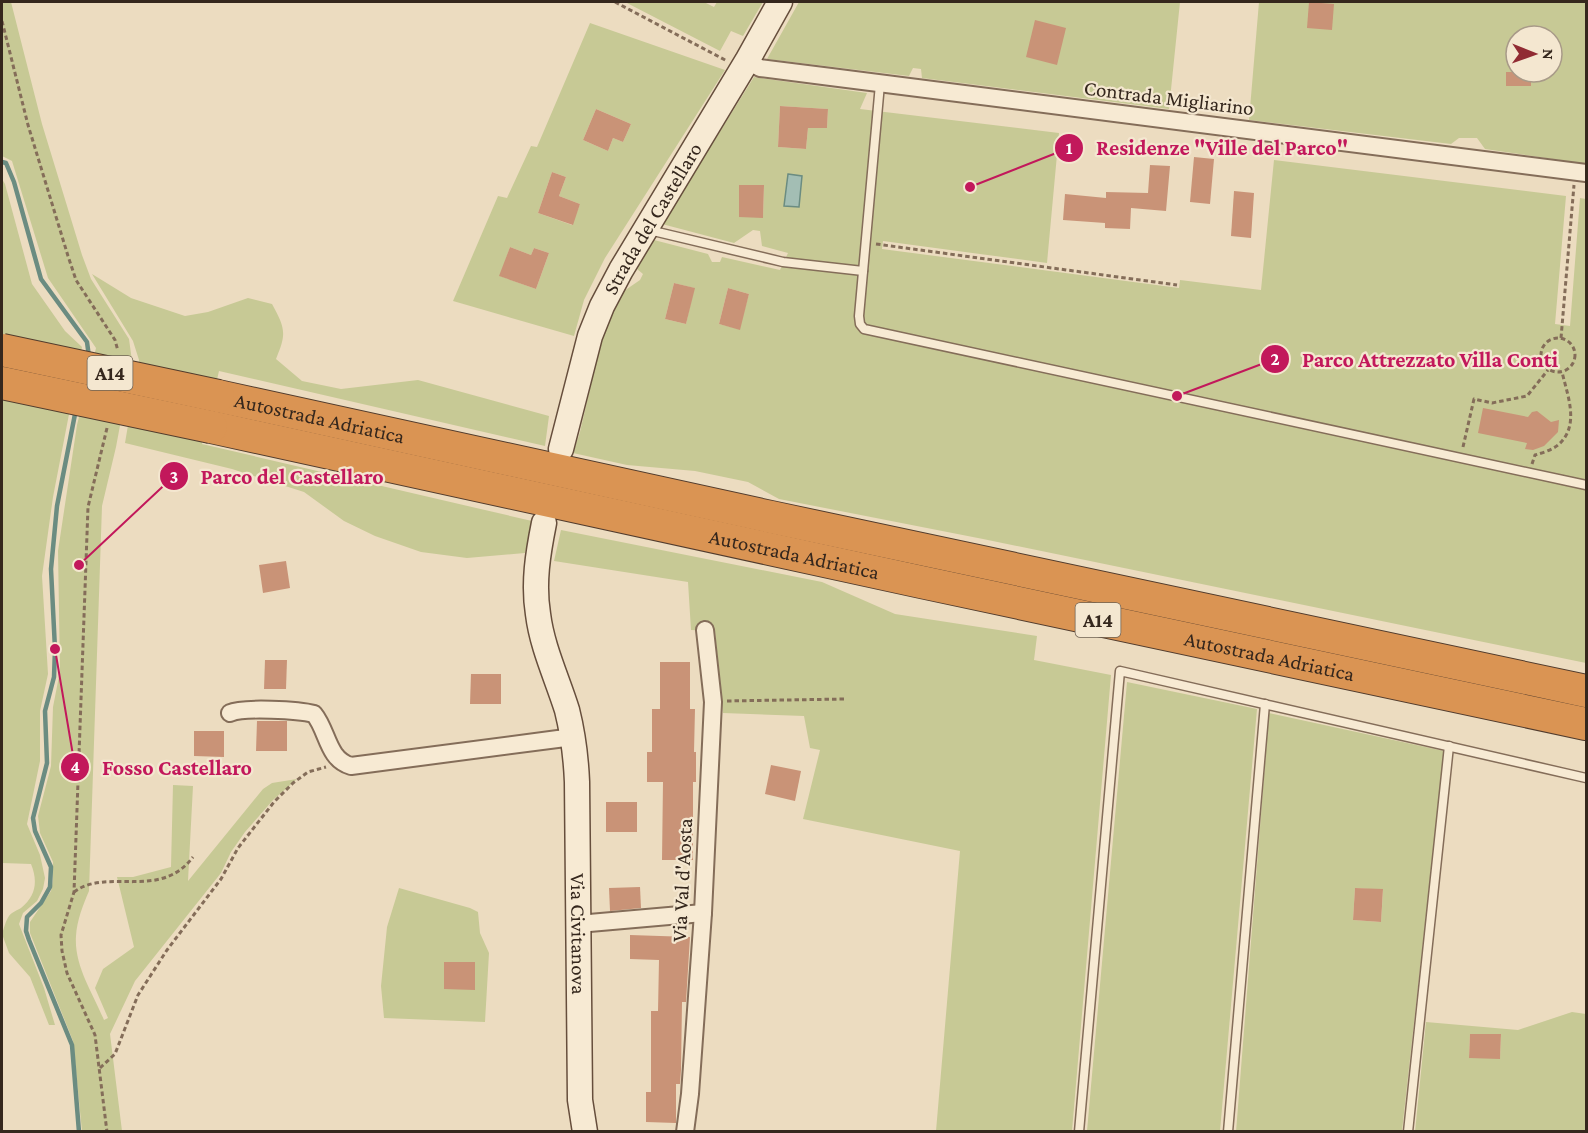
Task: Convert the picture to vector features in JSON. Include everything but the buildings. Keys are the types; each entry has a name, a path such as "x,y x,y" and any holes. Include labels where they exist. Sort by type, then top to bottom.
{"highway":[{"name":"Autostrada Adriatica","path":"2,350 1587,691"},
{"name":"Autostrada Adriatica","path":"2,383 1587,724"}],"street":[{"name":"Strada del Castellaro","path":"561,449 590,336 602,306 780,2"},
{"name":"Contrada Migliarino","path":"744,65 1581,172"},
{"name":"Via Civitanova","path":"544,523 536,569 538,613 543,639 567,711 573,737 578,782 579,1100 585,1131"},
{"name":"Via Val d'Aosta","path":"685,1131 690,1094 703,913 713,702 705,630"},
{"path":"230,713 236,710 267,710 314,714 334,755 344,764 356,766 573,737"},
{"path":"578,924 703,913"}],"lane":[{"path":"880,84 863,271 860,324 864,329 1587,484"},
{"path":"646,229 783,262 863,271"},
{"path":"1079,1131 1120,671 1587,778"},
{"path":"1228,1131 1265,704"},
{"path":"1408,1131 1449,746"}],"path":[{"path":"615,2 744,65"},
{"path":"2,21 28,125 76,280 115,340 119,354"},
{"path":"1561,338 1581,172"},
{"path":"866,242 1177,285"},
{"path":"876,255 877,244"},
{"path":"1561,338 1571,344 1575,355 1572,366 1562,372 1548,370 1541,361 1542,349 1549,340 1561,338"},
{"path":"1461,458 1474,399 1492,403 1527,396 1548,370"},
{"path":"1530,472 1536,455 1556,447 1568,433 1572,412 1562,372"},
{"path":"107,427 88,507 74,892 61,935 62,951 68,973 95,1035 107,1131"},
{"path":"1532,462 1543,464"},
{"path":"713,702 846,699"},
{"path":"100,1068 115,1054 138,995 167,950 221,879 238,848 274,802 293,783 308,772 334,765 339,760"},
{"path":"74,892 90,883 137,883 166,877 177,872 193,857"}],"green space":[{"path":"2,2 11,2 42,124 82,255 91,279 129,339 132,361 102,506 89,891 79,918 76,936 81,969 104,1020 108,1018 95,988 103,969 134,947 117,877 133,877 171,867 173,785 193,786 188,881 263,789 272,783 297,779 273,800 245,832 231,852 221,873 135,981 110,1034 122,1131 82,1131 73,1041 30,933 30,922 51,891 53,880 53,862 40,833 38,816 51,766 53,707 60,671 58,551 77,425 96,348 48,278 12,161 2,156"},
{"path":"625,2 704,2 714,7 717,2 763,2 743,36 731,31 720,51"},
{"path":"799,2 1180,2 1169,109 922,78 921,69 913,68 909,76 767,59"},
{"path":"1259,2 1586,2 1586,164 1485,149 1477,138 1459,138 1451,144 1249,120"},
{"path":"590,23 725,70 605,258 584,300 574,336 453,301 498,196 507,198 531,146 537,147","holes":["596,109 631,124 623,142 613,138 608,151 583,140","552,172 566,177 559,196 580,204 572,225 538,213","510,247 531,255 534,248 549,253 536,289 500,276"]},
{"path":"754,77 867,93 860,109 1059,133 1047,263 883,241 882,249 1179,288 1180,280 1261,290 1274,160 1566,196 1555,324 1570,326 1580,198 1586,199 1586,663 779,499 748,482 695,471 627,465 573,453 602,336 624,291 640,280 643,274 637,269 654,240 708,254 712,262 720,262 722,257 780,270 788,253 762,246 760,231 753,230 734,243 662,224","holes":["780,106 828,109 827,128 808,128 806,149 778,147","739,185 764,186 763,217 739,217","674,283 694,288 686,324 665,319","728,288 749,294 739,329 719,324"]},
{"path":"2,179 32,284 65,331 82,347 53,497 42,576 48,674 40,711 40,761 27,824 40,855 45,878 37,901 23,913 19,924 44,988 55,1025 49,1025 30,977 9,953 2,934 9,916 30,898 35,882 31,864 2,863"},
{"path":"92,274 131,298 185,316 208,312 248,298 272,304 283,331 282,343 276,359 302,381 341,389 418,380 549,416 545,446 219,371 202,444 532,521 525,553 467,558 421,552 375,536 344,521 304,492 232,469 125,443 139,360 133,341"},
{"path":"561,530 822,582 895,614 1037,636 1034,660 1111,675 1072,1131 936,1131 960,851 803,819 820,750 810,748 804,716 723,713 715,631 691,630 688,582 554,561"},
{"path":"1127,682 1257,709 1220,1131 1087,1131"},
{"path":"1269,713 1444,751 1402,1131 1236,1132","holes":["1355,888 1383,890 1381,922 1353,920"]},
{"path":"399,888 478,912 480,933 489,953 485,1022 384,1018 381,986 387,927"},
{"path":"1572,1012 1586,1014 1586,1131 1415,1132 1426,1022 1518,1030","holes":["1470,1034 1501,1034 1500,1058 1469,1058"]}],"shaded area":[{"path":"788,174 802,176 799,207 784,206"}],"waterway":[{"path":"2,162 6,163 14,182 41,279 87,342 89,357"},
{"path":"76,409 57,506 51,569 54,677 45,711 47,763 33,818 35,831 51,867 50,887 41,903 27,917 26,931 72,1045 79,1132"}],"place":[{"name":"Residenze \"Ville del Parco\"","path":"970,187"},
{"name":"Parco Attrezzato Villa Conti","path":"1177,396"},
{"name":"Parco del Castellaro","path":"79,565"},
{"name":"Fosso Castellaro","path":"55,649"}]}
